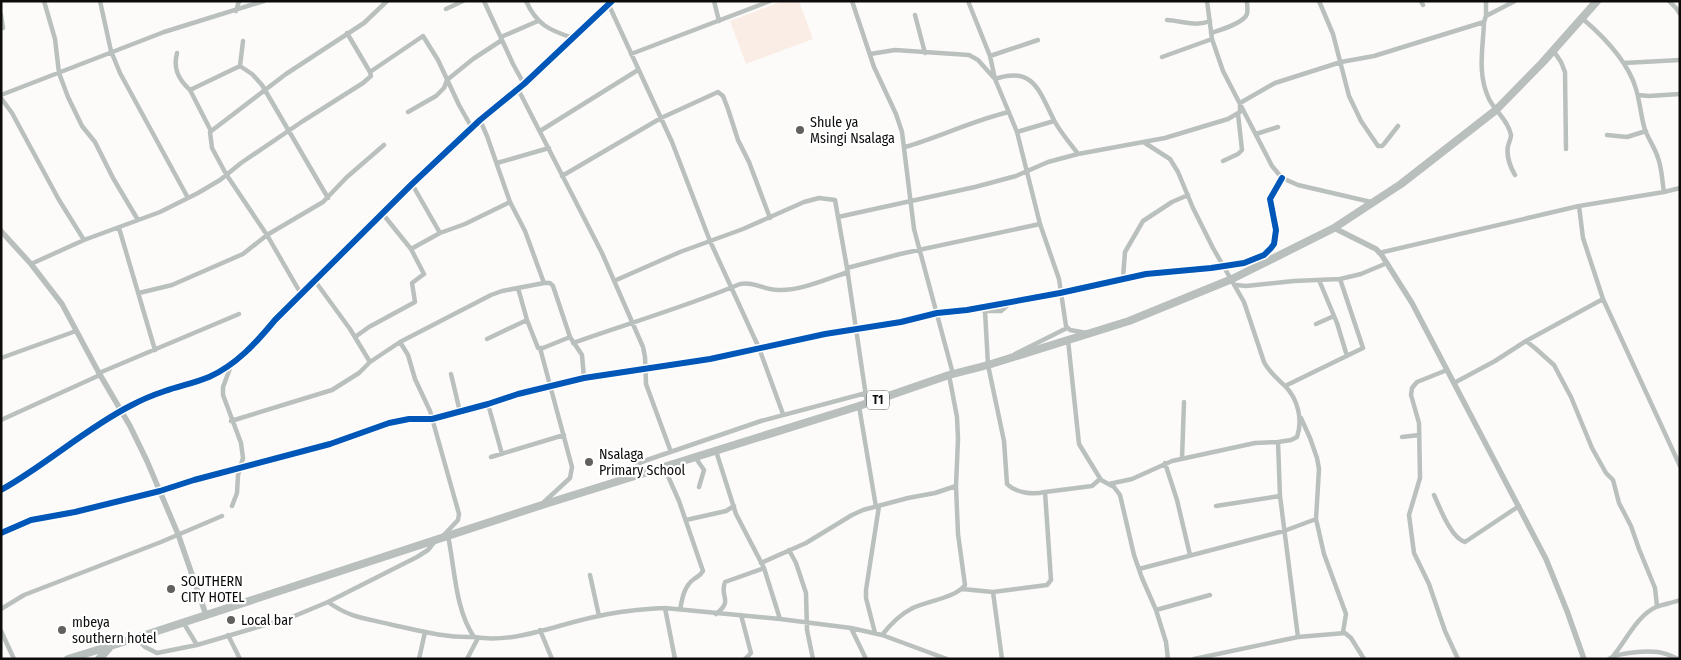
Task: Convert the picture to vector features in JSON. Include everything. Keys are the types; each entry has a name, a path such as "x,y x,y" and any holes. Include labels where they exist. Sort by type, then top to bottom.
{"highway":[{"name":"T1","path":"77,658 542,505 864,405 951,374 1006,360 1068,340 1234,282 1334,228 1401,184 1496,110 1597,1"},
{"path":"99,659 113,645"}],"street":[{"path":"44,1 55,39 59,73 75,112 82,126 95,142 113,178 138,220"},
{"path":"100,1 111,51 129,90 188,198"},
{"path":"236,11 239,1"},
{"path":"84,240 59,200 1,96 111,51 164,32 264,1"},
{"path":"211,131 265,92 286,74 364,22 387,1"},
{"path":"446,9 463,1"},
{"path":"484,1 524,84"},
{"path":"526,1 538,21 549,29 573,38"},
{"path":"714,1 719,21"},
{"path":"631,54 770,1"},
{"path":"852,1 879,80 896,114 905,147 910,202 920,251 951,374 957,423 956,486 959,544 966,580 962,589"},
{"path":"968,1 990,56 995,79 1017,132 1040,224 1059,279 1067,328"},
{"path":"1207,1 1212,39 1221,66 1272,166 1282,178 1298,185 1371,202"},
{"path":"1211,33 1231,26 1244,18 1248,12 1247,1"},
{"path":"1319,1 1333,34 1349,96 1361,121 1378,146 1382,146 1398,126"},
{"path":"1486,1 1481,74 1484,88 1511,134 1508,158 1515,175"},
{"path":"1486,16 1515,1"},
{"path":"1668,1 1680,14"},
{"path":"1,490 121,411 165,390 207,378 232,364 258,341 275,320 412,184 480,120 524,84 609,2 661,118 710,240 759,348 783,414"},
{"path":"1,15 3,28"},
{"path":"916,15 925,53"},
{"path":"1582,19 1601,35 1624,63 1633,80 1646,131 1654,145 1659,160 1664,192"},
{"path":"1167,20 1183,21 1197,25 1210,21"},
{"path":"408,112 436,96 444,88 447,80 501,38 538,21"},
{"path":"1240,103 1275,83 1341,62 1374,56 1484,22"},
{"path":"31,264 84,240 160,212 188,198 220,180 290,130 363,83 371,76 370,72 348,33"},
{"path":"370,72 423,36 438,60 472,128"},
{"path":"1162,57 1212,39"},
{"path":"990,56 1038,40"},
{"path":"240,66 243,41"},
{"path":"870,54 895,50 972,56 995,79"},
{"path":"1553,50 1565,72 1566,149"},
{"path":"178,53 175,61 176,72 190,90 211,131 212,148 226,174 267,235 301,294"},
{"path":"1624,63 1680,60"},
{"path":"240,66 252,74 262,85 328,198"},
{"path":"190,90 240,66"},
{"path":"540,131 638,70"},
{"path":"995,79 1016,75 1025,77 1032,82 1038,88 1054,121 1078,154"},
{"path":"518,89 602,253 643,347 646,384 671,452"},
{"path":"562,176 661,118 715,93 721,94 770,218"},
{"path":"1638,95 1680,94"},
{"path":"1223,161 1242,150 1238,114 1240,112 1240,103"},
{"path":"905,147 947,134 995,115 1009,112"},
{"path":"838,217 975,187 1027,172 1048,162 1078,154 1145,142 1228,119 1238,114"},
{"path":"480,120 510,202 525,231 544,283"},
{"path":"1017,132 1054,121"},
{"path":"1256,134 1278,127"},
{"path":"1607,135 1627,137 1646,131"},
{"path":"1145,142 1170,159 1178,172 1213,248 1244,302 1264,362 1269,371 1285,386 1295,400 1299,415 1310,438 1319,469 1316,520 1324,554 1346,614 1343,632"},
{"path":"139,293 172,286 235,258 267,235 310,211 328,198 347,177 384,145"},
{"path":"496,163 549,148"},
{"path":"1,533 30,520 75,512 160,491 330,444 389,423 409,419 432,419 518,394 584,378 710,359 825,334 1060,293 1123,278 1165,271 1224,266 1253,260 1264,256 1272,248 1276,230 1270,199 1282,178"},
{"path":"412,184 440,234"},
{"path":"1379,252 1578,206 1680,188"},
{"path":"1123,278 1125,252 1143,222 1172,202 1188,195"},
{"path":"614,281 710,240 770,218 804,202 820,198 835,200 866,393 864,405 877,506 866,590 866,598 875,633"},
{"path":"411,249 510,202"},
{"path":"1578,206 1583,238 1603,299 1680,466"},
{"path":"355,337 369,327 415,302 412,283 424,272 411,249 390,220 382,213"},
{"path":"574,344 747,282 770,289 792,289 900,254 1040,224"},
{"path":"119,228 155,350"},
{"path":"1334,228 1379,252 1412,304 1546,559 1584,659"},
{"path":"1,231 55,294 141,448 178,534 206,615"},
{"path":"1234,282 1246,286 1340,279 1361,274 1387,263"},
{"path":"1285,386 1364,347 1340,279"},
{"path":"1318,280 1334,316 1347,356"},
{"path":"315,281 355,337 370,362"},
{"path":"231,421 332,390 359,373 370,362 400,342 496,293 544,283 550,283 553,286 570,337 582,355 584,378"},
{"path":"518,288 527,320 540,348 564,435 572,473 566,483 542,505"},
{"path":"1454,383 1603,299"},
{"path":"967,310 1001,311 1011,302"},
{"path":"985,312 988,365 1004,442 1007,484 1010,487 1030,493 1092,486 1100,479"},
{"path":"1,420 99,374 239,314"},
{"path":"1316,324 1334,316"},
{"path":"487,339 527,320"},
{"path":"1006,360 1018,352 1067,328 1088,333"},
{"path":"1,358 76,330"},
{"path":"540,348 570,337"},
{"path":"1068,340 1079,444 1100,479 1118,491 1122,500 1139,569 1156,610 1166,642 1168,659"},
{"path":"136,638 145,647 158,653 197,645 292,617 328,602 417,557 441,538 459,517 430,411 415,379 408,355 400,342"},
{"path":"1526,342 1554,365 1592,448 1606,473 1613,480 1619,503 1631,526 1655,588 1657,606"},
{"path":"232,364 223,390 231,421 243,452 242,467 238,475 232,506"},
{"path":"1448,370 1417,382 1412,388 1411,395 1419,420 1420,478 1409,515 1413,549 1429,584 1445,631 1458,659"},
{"path":"450,374 460,412"},
{"path":"632,478 638,464 671,452 783,414 866,393"},
{"path":"1182,459 1184,402"},
{"path":"488,404 502,454"},
{"path":"1109,484 1132,479 1165,463 1255,443 1291,440 1297,437 1299,415"},
{"path":"492,457 564,435"},
{"path":"1402,437 1419,435"},
{"path":"1278,442 1280,496 1298,637"},
{"path":"716,451 739,522 762,565 780,619"},
{"path":"695,457 704,470 698,487"},
{"path":"1165,463 1177,500 1190,555"},
{"path":"664,467 676,491 703,571 685,590 680,610"},
{"path":"716,614 726,603 723,587 725,582 819,536 852,515 877,506 935,493 956,486"},
{"path":"882,635 896,619 912,608 962,589 993,592 1047,585 1052,580 1045,492"},
{"path":"1434,495 1454,534 1459,540 1465,542 1519,506"},
{"path":"1216,506 1280,496"},
{"path":"686,520 726,511 734,506"},
{"path":"1,609 24,595 222,516"},
{"path":"1139,569 1284,531 1316,520"},
{"path":"441,538 468,629 476,637"},
{"path":"789,550 804,584 807,602 807,636 813,659"},
{"path":"590,575 598,616"},
{"path":"993,592 1002,659"},
{"path":"1156,610 1210,595"},
{"path":"1612,657 1641,620 1657,606 1680,600"},
{"path":"328,602 340,611 362,619 447,636 490,639 510,638 598,616 665,608 851,628 882,635 947,659"},
{"path":"665,608 674,659"},
{"path":"741,615 751,653 745,659"},
{"path":"183,622 197,645"},
{"path":"851,628 866,659"},
{"path":"540,630 552,659"},
{"path":"1,632 14,659"},
{"path":"420,659 425,632"},
{"path":"1194,659 1298,637 1343,632 1351,638 1364,659"},
{"path":"228,635 240,659"},
{"path":"467,659 476,637"},
{"path":"1612,657 1657,652 1678,659"}],"shaded area":[{"path":"783,1 799,1 813,39 746,64 730,21"}],"cycle path":[{"path":"1,490 34,470 113,415 156,394 209,377 237,360 412,184 480,120 524,84 612,1"},
{"path":"1,533 31,520 75,512 160,491 194,480 330,444 389,423 409,419 432,419 518,394 584,378 710,359 825,334 1060,293 1146,274 1244,263 1264,255 1274,244 1276,230 1270,199 1282,178"}],"place":[{"name":"Shule ya Msingi Nsalaga","path":"800,130"},
{"name":"Nsalaga Primary School","path":"589,462"},
{"name":"SOUTHERN CITY HOTEL","path":"171,589"},
{"name":"Local bar","path":"231,620"},
{"name":"mbeya southern hotel","path":"62,630"}]}
